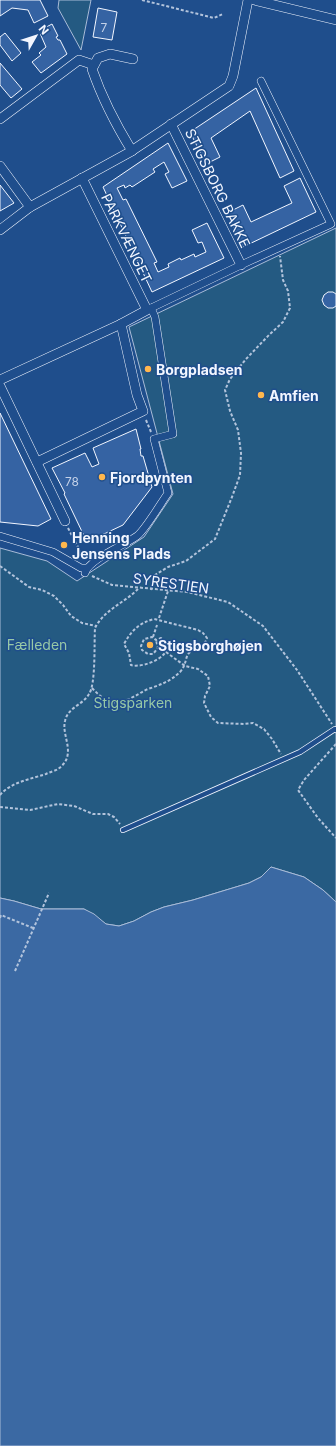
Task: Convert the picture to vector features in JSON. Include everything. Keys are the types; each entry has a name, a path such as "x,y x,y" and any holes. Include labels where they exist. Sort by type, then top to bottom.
{"street":[{"path":"0,230 30,207 132,151 229,86 233,76 248,0"},
{"path":"254,0 336,20"},
{"path":"132,151 100,92 92,69 98,58 110,54 133,59"},
{"path":"0,119 79,60 94,65"},
{"name":"STIGSBORG BAKKE","path":"149,309 331,224 261,81"},
{"name":"STIGSBORG BAKKE","path":"171,124 241,265"},
{"path":"0,166 30,207"},
{"name":"PARKVÆNGET","path":"82,178 149,309"},
{"path":"0,380 121,324 149,309 155,317 173,434 154,439 168,493 138,535 86,570 54,552 0,536"},
{"path":"37,462 143,411 121,324"},
{"path":"1,392 65,521"}],"lane":[{"path":"123,830 300,752 336,729"}],"path":[{"path":"142,0 214,18 223,14"},
{"path":"152,590 155,575 168,567 186,562 215,539 232,497 240,474 241,453 238,430 230,411 225,390 230,379 246,359 283,322 290,308 288,291 283,280 279,248"},
{"path":"143,411 154,439"},
{"path":"65,521 86,570"},
{"path":"0,566 28,587 42,590 54,596 71,616 82,623 96,626"},
{"name":"SYRESTIEN","path":"86,570 112,585 152,590 187,592 228,602 263,626 297,670 336,729"},
{"path":"0,795 9,786 58,769 66,759 68,750 65,720 70,712 87,698 92,688 96,626 107,612 130,597 138,588"},
{"path":"159,618 168,591"},
{"path":"92,688 103,699 111,702 129,700 148,689 163,684 173,678 185,666 187,656 190,652 201,647 205,643 206,638 203,633 198,630 154,619 148,621 133,629 124,644 129,653 131,665 137,666 160,658 166,652 166,642 161,638 156,640"},
{"path":"152,637 157,625"},
{"path":"152,637 156,640 158,648 156,652 148,654 142,650 141,646 144,638 152,637"},
{"path":"166,652 185,666 198,669 208,676 210,686 205,696 204,703 211,718 218,723 253,723 264,729 284,759"},
{"path":"336,744 304,780 298,790 318,818 336,838"},
{"path":"0,806 30,810 58,804 74,806 93,814 108,814 118,821 123,830"},
{"path":"15,971 49,893"},
{"path":"0,918 2,915 33,928"}],"green space":[{"path":"59,0 91,0 81,50 58,8"},
{"name":"Stigsparken","path":"336,228 336,902 323,890 304,877 271,867 261,877 249,883 164,907 134,921 119,926 106,924 84,909 41,909 0,898 0,548 47,561 77,581 144,537 173,494 129,327"}],"shaded area":[{"path":"271,867 304,877 323,890 336,902 336,1446 0,1446 0,898 41,909 84,909 94,914 106,924 119,926 134,921 164,907 249,883 261,877"}],"building":[{"path":"0,0 40,0 48,16 34,23 28,10 12,8 0,16"},
{"path":"98,8 117,12 112,40 93,37"},
{"path":"52,24 58,36 56,37 60,40 67,54 41,73 32,62 41,55 39,53 46,47 39,31"},
{"path":"5,33 21,53 12,61 0,45 0,37"},
{"path":"0,63 22,89 11,98 0,85"},
{"path":"256,88 294,171 280,178 250,111 211,138 220,157 206,164 190,132"},
{"path":"168,143 187,181 172,188 165,174 169,172 164,162 153,169 155,172 132,187 130,185 125,188 124,185 117,188 123,200 126,199 157,262 154,263 158,272 169,267 168,264 180,258 181,260 194,254 195,257 206,252 202,242 198,243 192,230 207,223 224,258 152,292 103,187"},
{"path":"300,178 316,212 243,247 227,213 243,205 251,222 292,203 284,186"},
{"path":"0,185 14,203 0,211"},
{"path":"328,292 333,292 336,294 336,306 333,308 328,308 324,305 322,300 324,295"},
{"path":"0,413 51,519 38,526 0,522"},
{"name":"Fjordpynten","path":"136,429 141,449 141,456 143,456 152,487 123,525 87,542 52,468 85,453 92,467 99,464 93,448"}],"place":[{"name":"Borgpladsen","path":"148,369"},
{"name":"Amfien","path":"261,395"},
{"name":"Fjordpynten","path":"102,477"},
{"name":"Henning Jensens Plads","path":"64,545"},
{"name":"Stigsborghøjen","path":"150,645"}],"park label":[{"name":"Fælleden","path":"37,644"}]}
